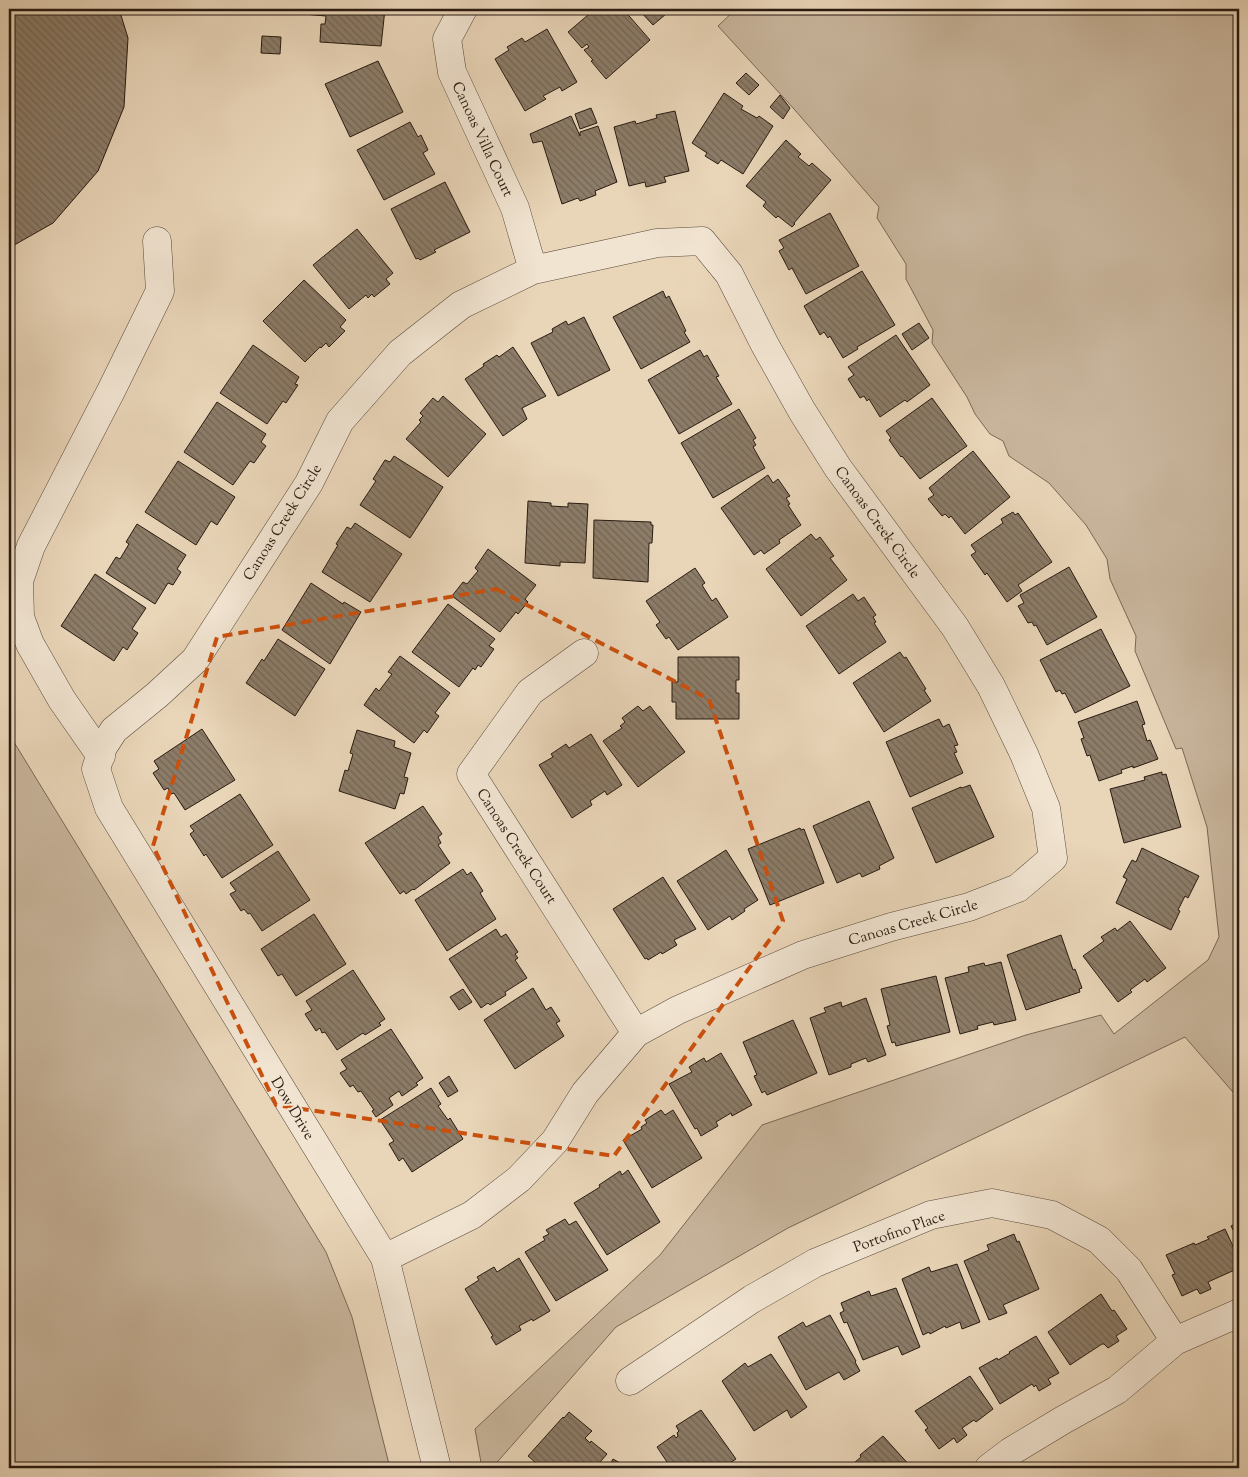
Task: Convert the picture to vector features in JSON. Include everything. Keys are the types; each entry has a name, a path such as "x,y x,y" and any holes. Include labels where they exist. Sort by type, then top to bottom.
{"street":[{"name":"Canoas Villa Court","path":"463,9 447,39 452,72 515,208 533,270"},
{"name":"Dow Drive","path":"157,241 160,291 31,546 19,581 20,617 30,644 99,763 109,808 385,1258 437,1468"},
{"name":"Canoas Creek Circle","path":"99,763 103,747 114,730 157,695 195,660 309,482 340,421 400,353 462,305 533,270 657,243 702,241 729,274 802,412 838,468 955,627 991,686 1024,754 1046,808 1053,858 1018,888 969,907 891,926 803,955 678,1010 636,1033 585,1093 555,1141 519,1179 472,1216 385,1258"},
{"name":"Canoas Creek Court","path":"584,653 530,692 471,774 636,1033"},
{"name":"Portofino Place","path":"630,1381 752,1299 815,1263 931,1216 992,1203 1052,1216 1099,1240 1129,1270 1175,1341"},
{"path":"989,1468 1010,1452 1117,1390 1175,1341 1239,1313"}],"highlighted area":[{"path":"496,589 709,699 783,921 614,1156 276,1105 153,846 217,637"}],"shaded area":[{"path":"736,9 1239,9 1239,1099 1185,1037 788,1228 616,1327 492,1468 482,1468 475,1429 660,1255 762,1125 1026,1035 1101,1015 1114,1034 1208,960 1219,937 1207,827 1182,748 1176,749 1135,651 1136,636 1110,579 1107,559 1086,525 1049,483 1009,456 1003,441 990,434 975,414 967,397 932,343 933,330 906,279 906,264 877,218 879,207 794,109 718,26"},
{"path":"9,734 326,1252 352,1317 390,1468 9,1468"}],"building":[{"path":"9,9 119,9 128,38 124,107 98,171 53,223 9,248"},
{"path":"303,9 385,9 381,46 320,42 321,24 325,24 326,16 303,14"},
{"path":"595,9 623,9 650,40 606,79 584,50 589,47 587,44 582,48 568,32"},
{"path":"638,9 672,9 653,25"},
{"path":"547,29 577,82 562,91 560,87 543,96 546,99 525,111 495,59 509,50 507,47 522,38 525,42"},
{"path":"262,36 281,37 280,54 261,53"},
{"path":"378,61 403,112 350,137 325,84"},
{"path":"746,73 759,85 749,95 736,83"},
{"path":"724,93 743,106 741,109 757,118 759,116 773,126 743,174 721,160 718,164 705,156 707,153 692,143"},
{"path":"780,95 790,108 783,119 770,107"},
{"path":"591,108 597,123 580,129 575,114"},
{"path":"675,111 689,171 664,177 666,182 646,187 645,182 629,186 614,127 635,121 636,124 657,118 656,115"},
{"path":"571,116 580,136 580,132 598,126 617,182 595,191 596,195 580,201 578,198 562,204 542,141 533,143 530,134"},
{"path":"410,122 418,137 421,135 428,150 423,153 435,174 384,200 357,150"},
{"path":"786,140 801,154 798,157 809,166 812,163 831,180 792,227 778,216 776,218 763,206 766,202 746,186"},
{"path":"445,182 470,232 434,250 436,252 420,260 416,259 391,209"},
{"path":"830,213 859,266 806,294 792,268 789,270 779,251 784,248 779,240"},
{"path":"357,229 393,273 386,279 390,284 374,297 372,294 368,298 366,295 349,309 313,265"},
{"path":"862,271 895,325 857,347 858,349 843,358 830,336 828,338 824,332 820,335 804,306"},
{"path":"304,280 346,320 340,327 345,331 329,347 326,343 305,362 263,321"},
{"path":"663,291 666,298 669,296 690,342 641,369 613,317"},
{"path":"584,317 610,370 558,396 531,343 553,332 552,329 566,321 568,325"},
{"path":"919,323 929,338 912,350 902,334"},
{"path":"896,335 930,385 907,402 905,400 880,417 869,399 867,401 864,396 860,398 848,379 854,375 848,367"},
{"path":"253,345 299,377 295,384 298,385 286,403 283,401 267,424 220,393"},
{"path":"513,347 546,396 522,408 527,419 503,436 465,379 484,366 483,364 497,355 499,357"},
{"path":"700,350 704,357 707,355 719,376 716,377 732,404 679,434 648,380"},
{"path":"443,396 486,434 448,477 406,439 421,422 419,420 423,416 420,413 433,398 438,402"},
{"path":"932,398 967,446 920,479 901,457 889,440 891,438 886,431"},
{"path":"217,402 266,434 261,442 266,446 254,463 250,461 233,485 184,452"},
{"path":"739,409 756,438 753,440 756,445 753,447 765,468 713,498 681,443"},
{"path":"973,451 1010,497 965,534 951,516 949,518 945,514 942,516 928,499 934,495 929,488"},
{"path":"394,456 443,487 410,538 360,505 376,481 373,479 385,460 390,462"},
{"path":"178,461 235,497 217,525 211,521 196,545 145,512"},
{"path":"768,475 773,483 778,479 790,496 786,498 790,504 788,505 801,525 779,540 780,543 764,554 761,550 754,555 721,508"},
{"path":"528,501 551,503 551,506 568,507 568,503 588,504 585,563 560,562 560,566 525,563"},
{"path":"1013,512 1015,515 1018,513 1052,562 1018,585 1022,591 1007,602 987,573 985,575 971,555 976,552 971,545 1003,523 1001,519"},
{"path":"594,520 651,522 651,525 653,525 652,543 649,543 648,582 593,578"},
{"path":"355,523 402,554 370,602 322,572 347,527 351,529"},
{"path":"137,524 186,555 177,569 181,572 173,585 168,583 155,604 106,573 116,557 120,559 129,544 126,542"},
{"path":"811,534 816,540 820,537 834,556 830,558 847,580 801,616 766,569"},
{"path":"488,549 536,585 525,599 528,602 518,614 516,612 500,632 452,596 463,582 467,584 478,571 475,568"},
{"path":"1069,567 1097,617 1047,645 1036,625 1034,626 1032,622 1028,623 1018,606 1024,603 1020,595"},
{"path":"695,568 705,583 702,585 712,601 716,598 728,617 678,650 669,637 666,639 656,625 660,622 646,601"},
{"path":"95,574 146,608 132,629 138,633 127,650 123,647 114,661 61,626"},
{"path":"311,583 343,604 344,602 361,612 330,664 282,630"},
{"path":"853,594 858,601 864,597 876,615 873,617 876,622 874,623 886,642 839,674 806,626"},
{"path":"448,604 495,639 489,646 494,649 481,667 478,665 475,670 473,668 459,687 412,652"},
{"path":"1101,629 1130,686 1075,713 1065,693 1062,694 1060,690 1056,692 1040,660"},
{"path":"278,639 325,669 295,716 246,683 262,659 264,661"},
{"path":"900,652 904,658 906,657 926,689 924,690 931,701 884,732 853,683"},
{"path":"400,656 450,693 435,713 439,716 427,733 424,730 414,743 364,705 376,688 379,691 392,674 388,672"},
{"path":"678,657 739,657 739,680 736,680 736,693 739,693 739,719 676,719 676,702 672,702 672,682 678,682"},
{"path":"1137,701 1145,724 1142,725 1147,741 1150,740 1158,759 1133,768 1133,766 1121,770 1122,773 1099,781 1090,755 1087,756 1081,739 1084,738 1078,722"},
{"path":"638,706 643,711 650,706 685,752 638,787 603,741 622,728 620,726 625,722 622,718"},
{"path":"939,719 943,727 949,724 958,745 954,746 957,752 954,753 963,773 910,797 886,742"},
{"path":"202,729 235,780 185,810 174,793 171,794 168,788 164,790 153,773 159,769 154,761"},
{"path":"357,730 395,741 394,747 411,753 404,777 408,778 404,794 400,793 395,809 339,791 345,770 348,771 353,754 350,753"},
{"path":"591,734 622,785 607,795 605,791 590,801 592,805 572,818 539,765 553,757 551,754 566,744 569,748"},
{"path":"1162,772 1162,775 1166,774 1181,827 1124,843 1110,789 1145,780 1144,777"},
{"path":"970,785 994,837 936,863 912,808"},
{"path":"240,794 273,845 222,878 206,854 204,856 190,834 194,831 190,826"},
{"path":"869,801 894,858 879,866 880,869 862,877 860,873 837,883 813,826"},
{"path":"423,806 442,834 438,837 441,843 438,845 450,863 414,890 406,894 404,891 400,894 365,843"},
{"path":"800,828 801,830 804,829 824,883 770,905 748,849"},
{"path":"1142,848 1199,876 1188,898 1185,896 1171,930 1116,903 1127,879 1123,877 1132,860 1136,862"},
{"path":"726,850 758,900 732,920 730,916 708,930 677,881"},
{"path":"278,851 310,900 262,931 250,913 248,914 244,909 241,911 230,894 236,891 230,883"},
{"path":"463,869 467,875 471,872 483,891 480,893 496,919 447,951 415,900"},
{"path":"663,877 696,929 674,940 677,945 648,960 647,958 645,959 613,909"},
{"path":"314,914 346,964 296,996 282,974 278,976 261,949"},
{"path":"1130,921 1166,968 1147,982 1145,979 1118,1002 1083,956 1104,941 1101,937 1115,928 1117,931"},
{"path":"496,929 501,937 506,934 518,952 515,954 518,958 515,960 527,978 505,992 506,995 481,1008 449,959"},
{"path":"1061,935 1073,970 1075,969 1082,988 1079,989 1080,992 1026,1010 1007,955"},
{"path":"1001,962 1016,1020 994,1025 993,1022 977,1026 978,1029 960,1034 945,978 969,972 968,967 984,963 985,966"},
{"path":"353,970 385,1019 379,1023 381,1025 365,1035 363,1033 337,1050 325,1032 322,1033 320,1028 316,1031 305,1014 312,1010 306,1001"},
{"path":"936,976 950,1032 896,1046 895,1042 892,1043 887,1026 890,1025 881,989"},
{"path":"533,988 546,1010 551,1007 560,1021 556,1023 564,1036 515,1069 484,1020"},
{"path":"463,989 472,1002 459,1010 450,997"},
{"path":"866,998 886,1055 868,1062 866,1058 851,1064 851,1067 829,1075 810,1018 826,1012 824,1008 841,1002 842,1007"},
{"path":"793,1020 817,1073 767,1095 765,1091 762,1093 754,1076 757,1075 743,1042"},
{"path":"391,1029 423,1078 416,1083 418,1085 402,1096 399,1091 389,1098 393,1105 376,1117 372,1111 374,1110 361,1091 358,1092 353,1085 350,1087 340,1073 347,1069 341,1060"},
{"path":"721,1053 752,1105 732,1116 731,1113 716,1122 718,1126 701,1136 669,1084 692,1072 689,1067 704,1058 706,1062"},
{"path":"449,1076 458,1091 448,1097 439,1083"},
{"path":"431,1088 441,1104 438,1106 448,1120 450,1118 463,1139 412,1172 403,1158 399,1161 389,1144 394,1141 380,1120"},
{"path":"661,1110 665,1115 673,1110 702,1158 652,1188 623,1140 642,1129 641,1127 647,1123 645,1120"},
{"path":"628,1170 660,1222 607,1255 574,1203 600,1187 599,1185 620,1171 622,1175"},
{"path":"565,1219 569,1225 576,1221 608,1270 556,1301 525,1252 545,1240 543,1237 549,1234 546,1230"},
{"path":"1239,1222 1239,1241 1231,1226"},
{"path":"1225,1229 1239,1259 1239,1268 1208,1282 1211,1289 1200,1294 1197,1289 1182,1296 1172,1275 1175,1274 1166,1255 1209,1239 1207,1237"},
{"path":"1014,1234 1017,1242 1019,1241 1039,1289 1003,1305 1007,1313 989,1320 964,1261 989,1250 987,1245"},
{"path":"519,1258 550,1311 533,1321 532,1319 519,1326 521,1330 496,1345 491,1337 493,1336 465,1289 479,1280 477,1277 494,1267 497,1272"},
{"path":"957,1264 980,1322 962,1329 960,1322 923,1335 902,1279 929,1267 931,1272"},
{"path":"896,1288 920,1347 902,1355 898,1346 863,1360 847,1322 844,1323 840,1313 844,1311 841,1303 869,1291 871,1296"},
{"path":"1101,1294 1127,1329 1116,1336 1119,1341 1108,1348 1102,1344 1070,1365 1048,1332"},
{"path":"830,1315 860,1371 844,1380 839,1372 806,1390 778,1337 803,1322 806,1327"},
{"path":"1036,1336 1059,1373 1048,1379 1051,1384 1039,1391 1036,1385 1034,1387 1032,1384 1000,1404 979,1368 997,1358 998,1360"},
{"path":"771,1354 807,1407 791,1418 787,1410 754,1431 722,1381 745,1363 748,1367"},
{"path":"970,1376 993,1409 976,1422 974,1420 962,1428 967,1435 957,1443 954,1438 939,1449 925,1430 928,1428 915,1411"},
{"path":"701,1410 736,1459 722,1468 671,1468 657,1447 674,1435 676,1438 679,1431 676,1426"},
{"path":"569,1412 592,1431 585,1438 607,1454 595,1468 542,1468 528,1456"},
{"path":"883,1436 912,1468 848,1468 861,1457 860,1455"},
{"path":"613,1459 629,1468 608,1468"}]}
